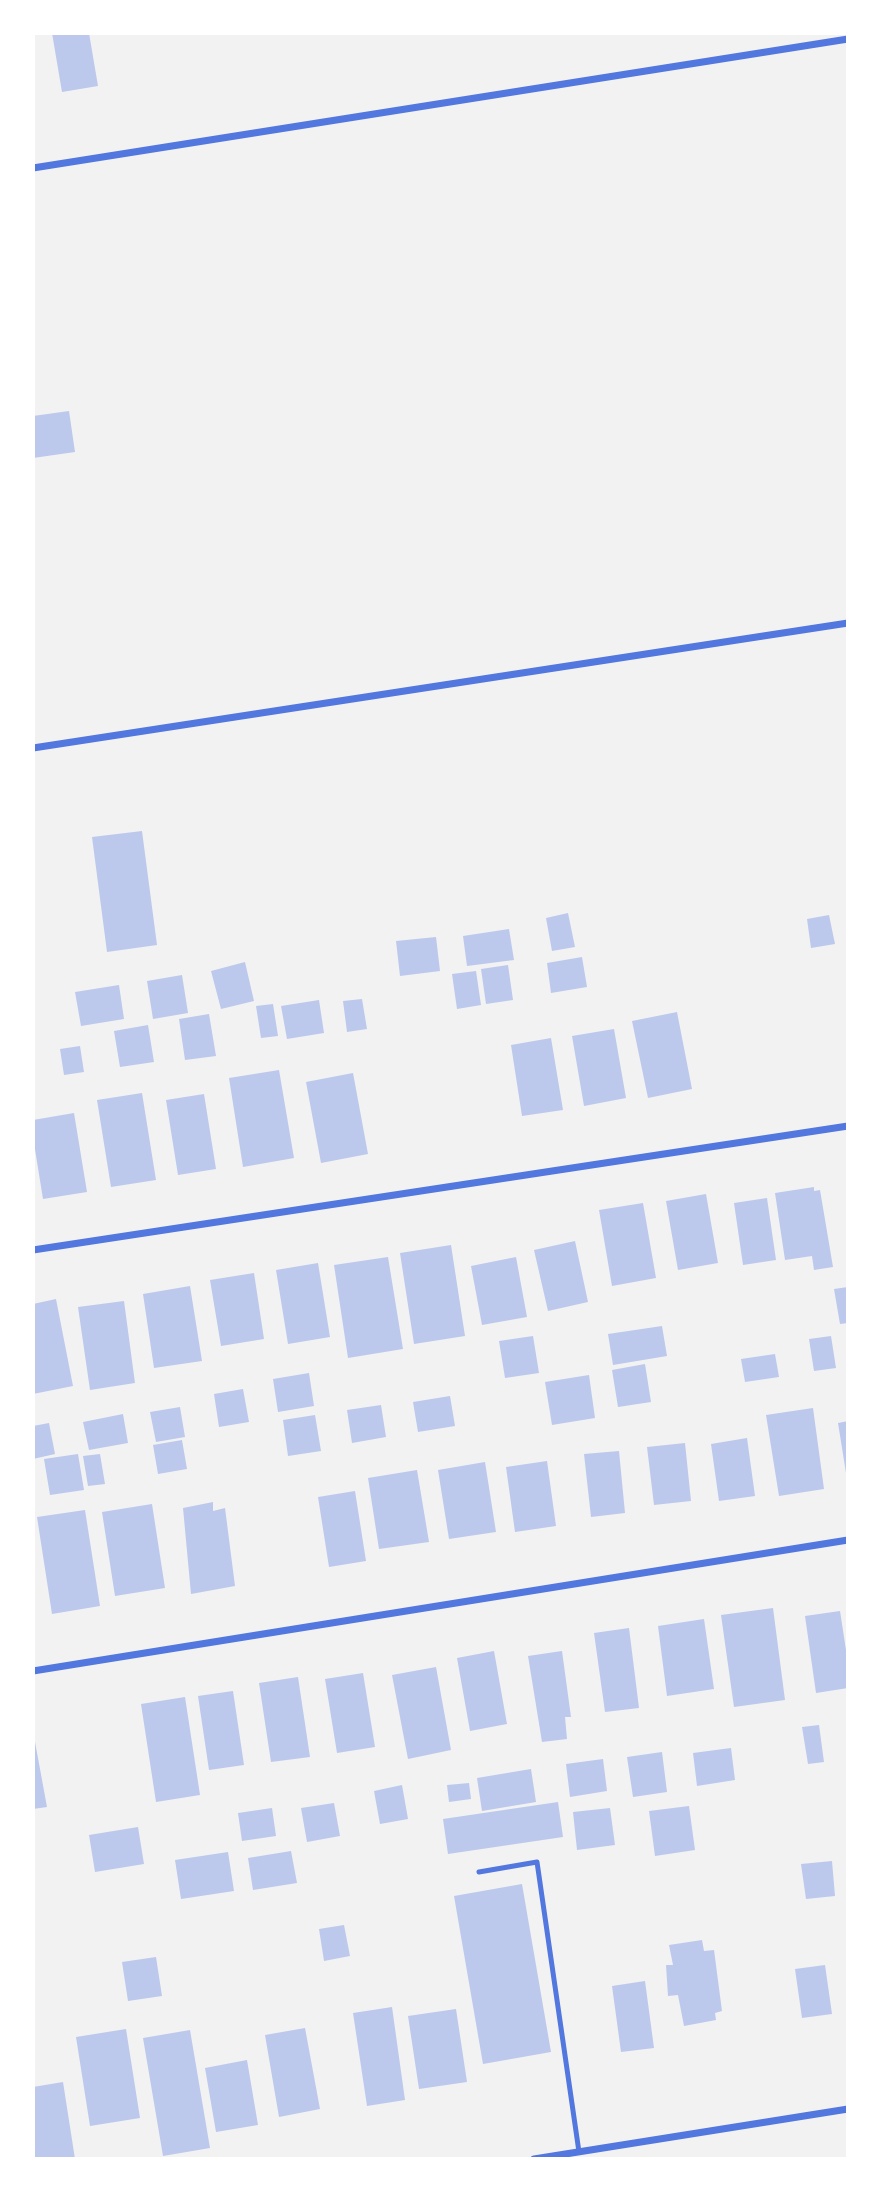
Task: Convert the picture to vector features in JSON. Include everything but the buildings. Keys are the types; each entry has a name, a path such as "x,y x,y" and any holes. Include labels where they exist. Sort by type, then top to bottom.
{"street":[{"path":"33,168 848,39"},
{"path":"33,748 848,623"},
{"path":"33,1250 848,1126"},
{"path":"33,1671 848,1539"},
{"path":"534,2159 848,2109"}],"lane":[{"path":"479,1872 537,1862 579,2152"}]}
